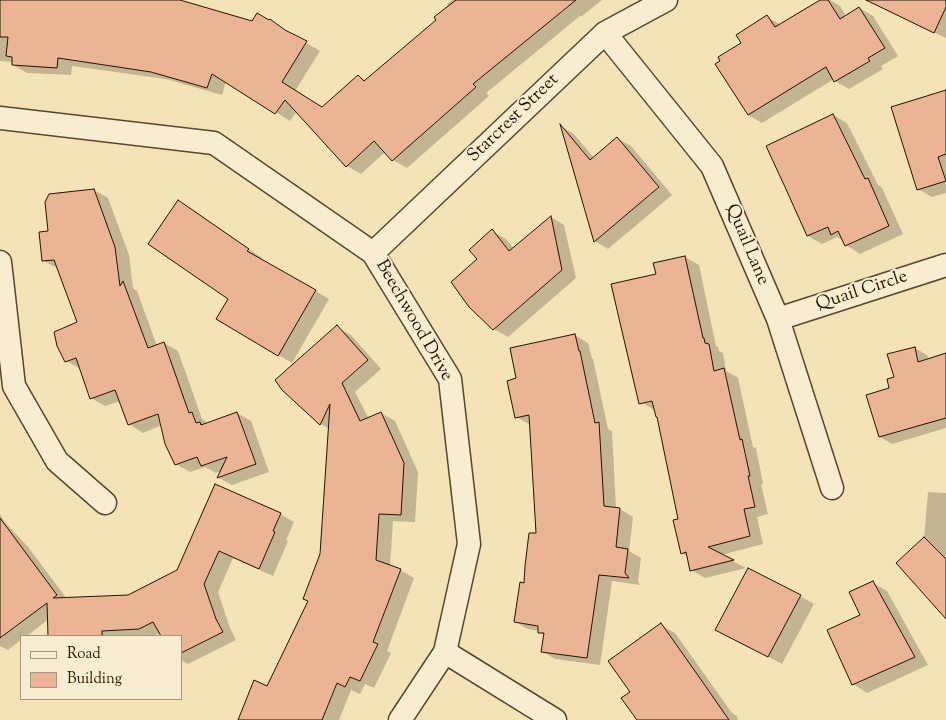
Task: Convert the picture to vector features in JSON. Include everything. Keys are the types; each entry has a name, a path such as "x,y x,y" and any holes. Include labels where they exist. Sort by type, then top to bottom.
{"street":[{"name":"Starcrest Street","path":"373,253 605,34 666,0"},
{"name":"Quail Lane","path":"605,34 712,166 778,319 832,488"},
{"name":"Beechwood Drive","path":"0,118 214,143 373,253 450,379 469,544 445,652 400,720"},
{"path":"0,262 14,386 57,461 105,503"},
{"name":"Quail Circle","path":"778,319 946,265"},
{"path":"445,652 556,720"}],"building":[{"path":"0,0 180,0 252,21 257,13 307,41 282,82 322,107 358,75 364,81 436,20 434,17 456,0 576,0 473,84 476,87 392,161 374,141 346,167 285,100 275,114 212,74 207,88 151,72 58,58 57,68 12,65 12,57 6,56 8,37 0,37"},
{"path":"820,0 828,0 840,19 859,7 885,48 868,58 870,61 834,82 826,67 748,115 715,64 720,61 718,57 741,43 736,35 767,15 775,27"},
{"path":"866,0 946,0 946,7 934,33"},
{"path":"946,90 946,154 938,157 946,181 917,190 891,107"},
{"path":"833,114 865,179 868,178 889,226 845,246 838,231 831,235 828,227 807,236 766,146"},
{"path":"560,124 590,160 617,137 659,187 594,242"},
{"path":"94,189 115,247 120,286 123,281 148,348 164,342 189,413 192,412 196,423 200,422 201,425 237,412 256,464 217,478 227,457 201,466 197,457 175,465 165,444 158,414 128,425 115,390 90,399 76,358 65,362 57,346 54,332 77,322 54,260 42,261 39,232 48,231 45,202 49,194"},
{"path":"178,200 249,249 247,251 316,290 278,356 216,319 228,299 148,244"},
{"path":"551,216 562,270 493,330 469,307 451,282 477,259 469,250 492,229 509,251"},
{"path":"685,256 703,338 705,343 709,344 714,371 724,368 740,440 742,439 755,507 744,509 750,536 708,547 734,560 690,571 686,552 681,554 673,520 678,519 657,417 652,401 639,404 611,284 656,274 653,263"},
{"path":"337,325 368,360 342,383 360,421 381,412 404,463 401,515 379,514 376,560 401,569 373,642 378,644 360,681 350,677 345,687 337,683 322,720 238,720 254,680 267,686 308,601 303,599 320,554 330,404 320,425 282,390 275,380"},
{"path":"575,334 595,423 599,422 604,506 620,508 616,547 628,549 625,573 629,578 599,575 587,658 541,652 544,633 538,633 538,626 514,622 520,582 524,583 529,533 536,533 529,415 515,418 507,381 516,378 510,348"},
{"path":"915,347 918,362 946,353 946,418 879,437 866,395 889,388 887,379 894,377 887,354"},
{"path":"215,484 281,513 259,569 219,551 204,584 216,619 223,632 182,652 182,635 160,635 153,622 139,629 102,631 102,635 48,635 47,603 0,638 0,518 57,595 53,598 128,595 177,570"},
{"path":"924,537 946,559 946,619 896,563"},
{"path":"748,568 801,595 768,657 715,630"},
{"path":"873,581 915,657 852,685 827,630 860,615 849,592"},
{"path":"661,623 729,720 637,720 621,698 630,692 608,661"}]}
